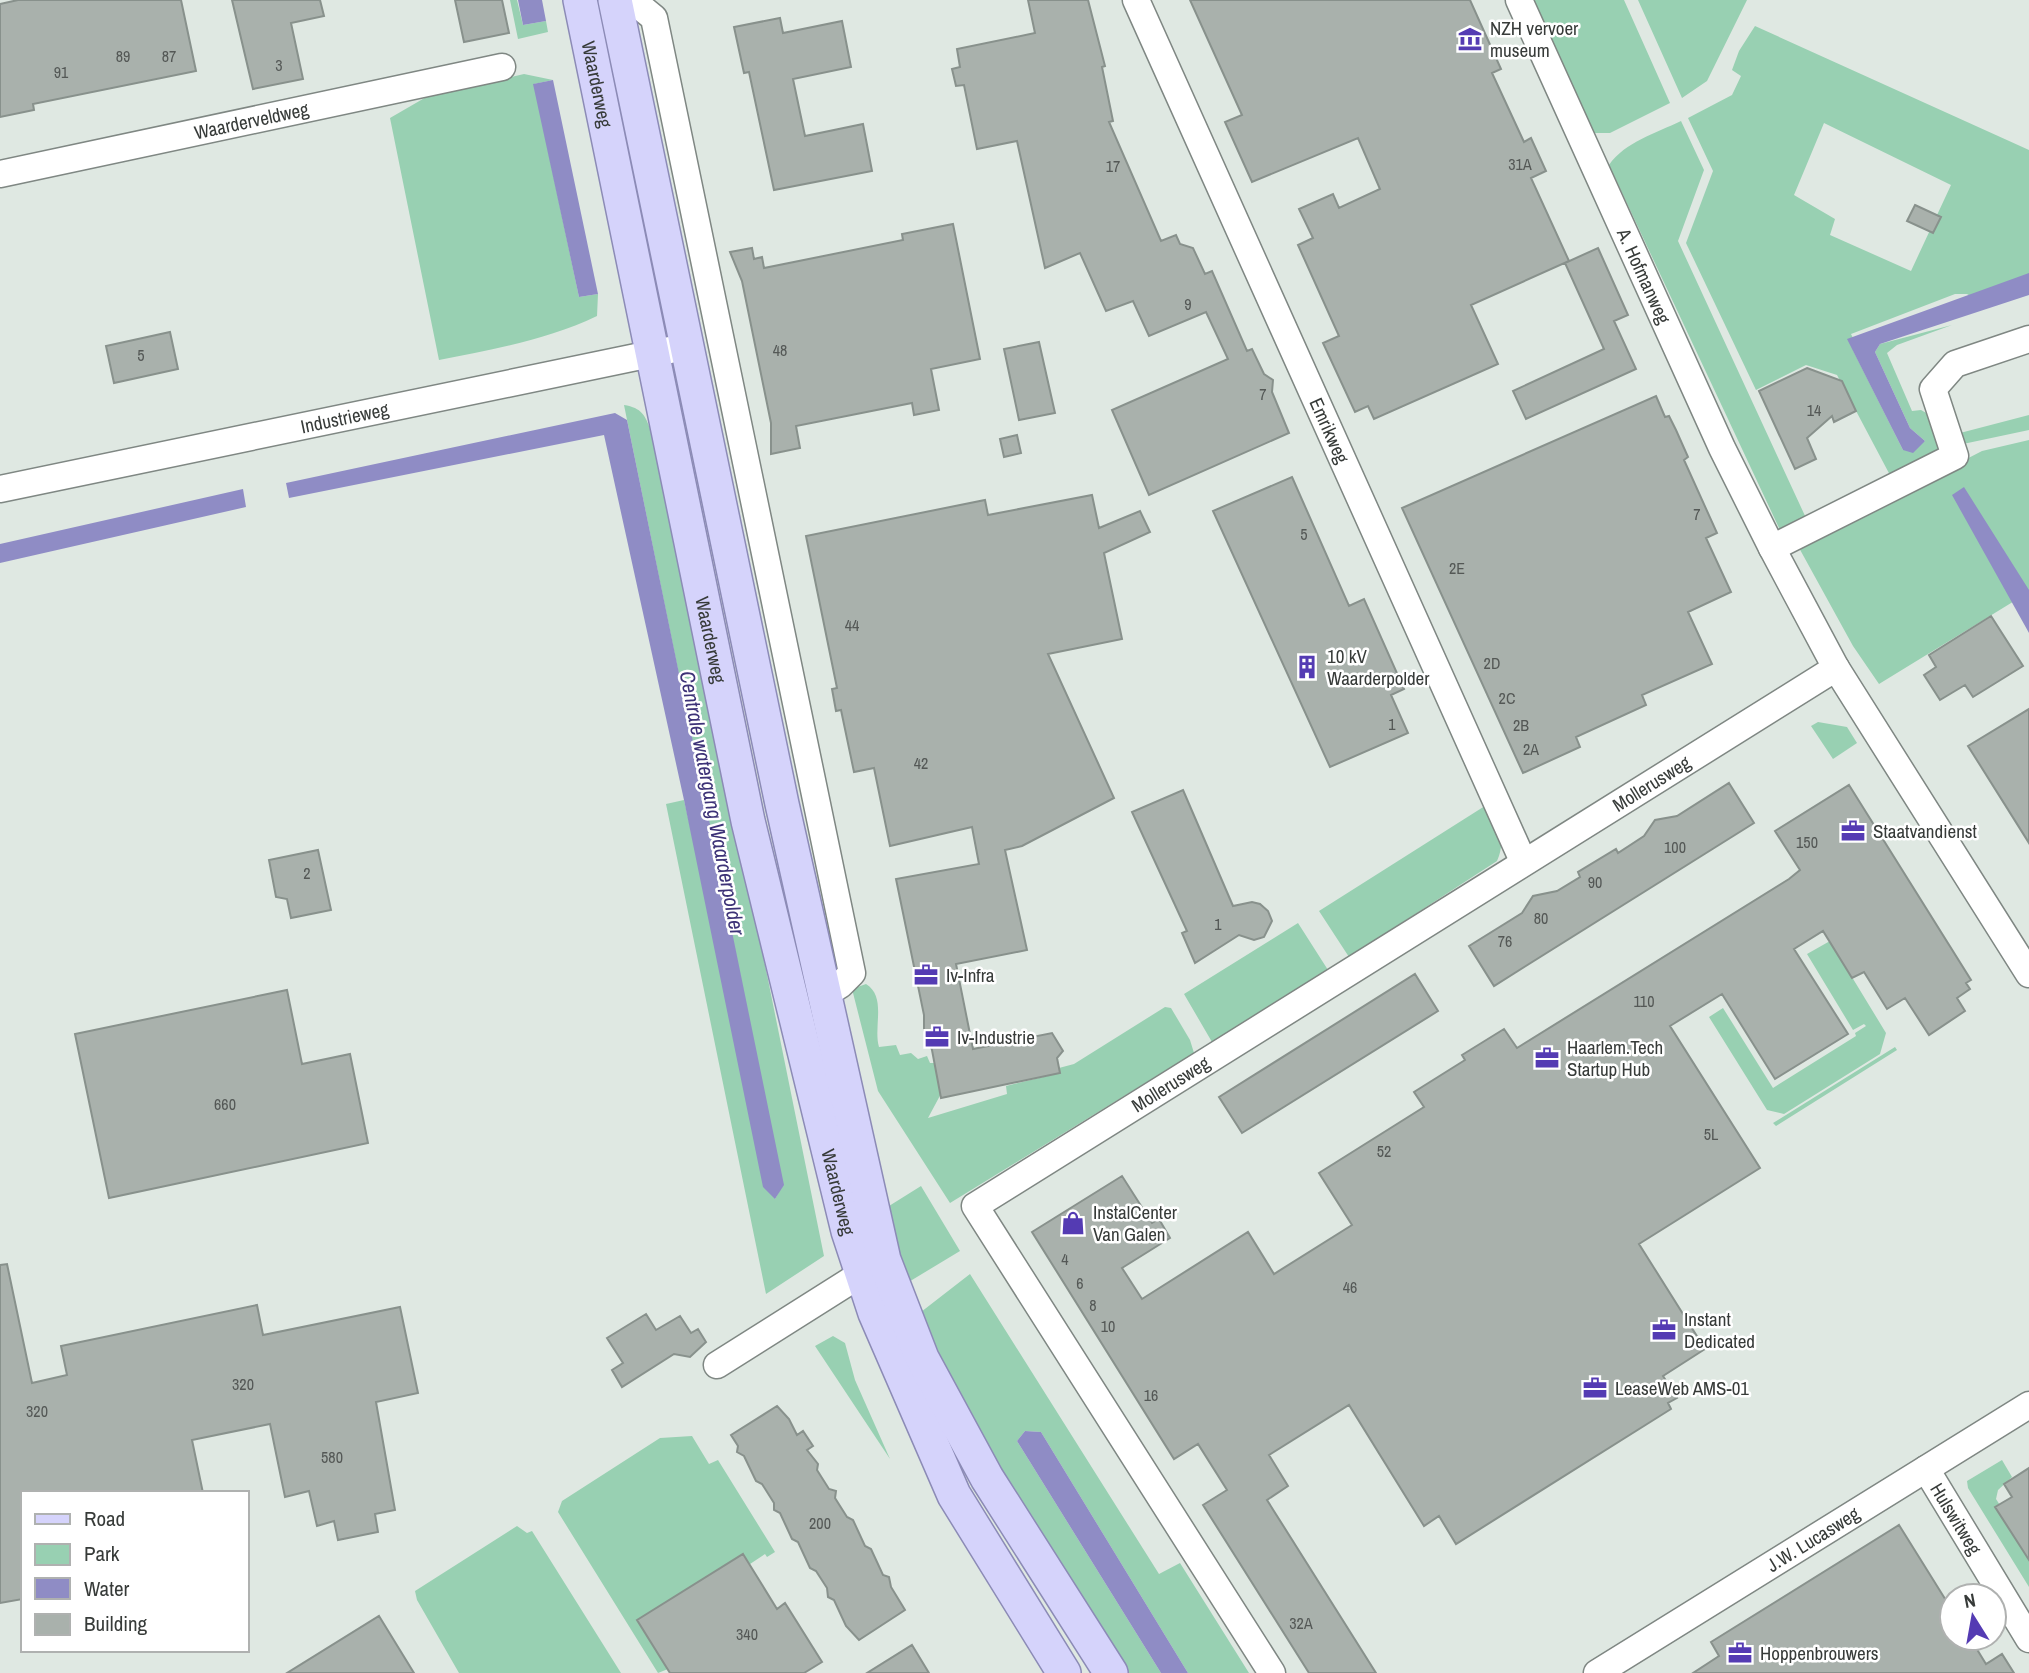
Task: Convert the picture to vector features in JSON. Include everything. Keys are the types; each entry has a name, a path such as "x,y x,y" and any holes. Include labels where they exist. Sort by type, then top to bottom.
{"main road":[{"name":"Waarderweg","path":"580,0 748,821 843,1212 987,1478 1111,1673"},
{"name":"Waarderweg","path":"615,0 824,995 873,1267 880,1326 954,1495 1065,1673"}],"street":[{"path":"632,0 654,18 852,973 841,985 824,995"},
{"name":"Emrikweg","path":"1136,0 1523,860"},
{"name":"A. Hofmanweg","path":"1519,0 1717,436 1772,548 1836,668 2029,974"},
{"name":"Waarderveldweg","path":"0,174 502,67"},
{"path":"1772,548 1955,456 1933,389 1955,364 2029,339"},
{"name":"Industrieweg","path":"0,489 687,347"},
{"name":"Mollerusweg","path":"1272,1673 975,1206 1523,860 1836,668"},
{"path":"717,1365 873,1267"},
{"name":"J.W. Lucasweg","path":"1597,1673 2029,1405"},
{"name":"Hulswitweg","path":"1926,1469 2029,1639"}],"green space":[{"path":"510,0 517,0 523,25 546,21 548,32 518,39"},
{"path":"1534,0 1624,0 1670,103 1610,133 1594,133"},
{"path":"1638,0 1747,0 1707,81 1682,98"},
{"path":"1755,26 2029,150 2029,282 1975,299 1967,294 1955,294 1851,334 1857,346 1853,350 1903,450 1925,441 1910,428 1875,352 1880,344 1952,325 1897,345 1887,353 1912,411 1921,410 1935,418 1940,450 1891,477 1837,375 1806,365 1756,390 1686,243 1713,171 1688,118 1732,95 1741,76 1732,70 1739,51","holes":["1824,123 1951,185 1911,271 1830,235 1835,219 1794,195"]},
{"path":"524,74 553,80 534,84 579,297 598,294 597,316 539,338 439,360 390,118 428,96"},
{"path":"1681,121 1704,170 1678,241 1806,518 1780,530 1609,165 1632,144"},
{"path":"624,405 642,413 651,431 761,945 824,1256 766,1294 666,804 684,800 775,1199 783,1185"},
{"path":"2029,415 2029,430 1963,444 1960,433"},
{"path":"2029,440 2029,592 1879,684 1853,646 1798,546 1982,451"},
{"path":"1818,722 1847,727 1857,743 1833,759 1811,726"},
{"path":"1488,804 1501,839 1497,861 1349,957 1319,911"},
{"path":"1298,923 1328,970 1212,1042 1184,994"},
{"path":"1830,941 1886,1033 1880,1054 1784,1114 1767,1110 1709,1017 1723,1008 1773,1088 1856,1036 1855,1033 1866,1026 1864,1024 1853,1030 1807,954"},
{"path":"866,984 878,1004 879,1047 896,1045 900,1055 911,1053 918,1059 927,1056 930,1063 934,1063 943,1090 928,1118 1007,1094 1006,1086 1060,1073 1059,1068 1074,1064 1165,1007 1171,1008 1190,1040 1194,1053 950,1203 878,1091 852,989"},
{"path":"1895,1047 1897,1050 1776,1126 1773,1123"},
{"path":"921,1186 960,1251 907,1283 881,1211"},
{"path":"970,1274 1159,1574 1180,1563 1249,1673 1188,1673 1041,1432 1025,1431 1017,1441 1161,1673 1125,1673 961,1403 921,1312"},
{"path":"833,1336 845,1343 855,1380 890,1459 815,1346"},
{"path":"692,1436 709,1464 718,1460 775,1552 767,1557 765,1554 750,1564 743,1555 668,1669 658,1673 558,1512 562,1501 660,1438"},
{"path":"2002,1460 2012,1477 1998,1490 1996,1499 2029,1550 2029,1587 1968,1488 1967,1481"},
{"path":"517,1526 527,1533 532,1531 621,1673 459,1673 417,1600 415,1591"}],"water":[{"path":"518,0 542,0 546,21 523,25"},
{"path":"553,80 598,294 579,297 533,84"},
{"path":"2029,273 2029,295 1880,344 1875,352 1910,428 1925,441 1913,453 1903,450 1847,339"},
{"path":"615,413 627,420 784,1185 775,1199 763,1187 684,800 604,435 289,498 286,483"},
{"path":"1964,487 2029,590 2029,633 1952,495"},
{"path":"243,489 246,507 0,563 0,544"},
{"path":"1025,1431 1041,1432 1188,1673 1161,1673 1017,1441"}],"building":[{"path":"18,0 181,0 196,71 33,104 34,110 0,117 0,4"},
{"path":"232,0 320,0 324,16 291,23 303,79 253,89"},
{"path":"455,0 502,0 509,33 464,42"},
{"path":"1028,0 1088,0 1105,66 1102,67 1113,121 1109,122 1161,241 1176,235 1180,244 1193,248 1205,274 1212,271 1247,351 1252,349 1264,374 1273,380 1272,392 1289,433 1149,495 1112,410 1228,359 1206,312 1149,336 1133,301 1106,311 1080,253 1045,268 1017,141 977,149 964,85 956,86 952,69 960,67 957,49 1035,33"},
{"path":"1190,0 1470,0 1501,69 1492,73 1524,142 1531,138 1546,171 1531,178 1569,261 1471,305 1498,364 1374,419 1368,406 1355,412 1323,343 1339,336 1298,245 1313,238 1299,209 1333,194 1339,208 1380,189 1358,138 1252,182 1225,122 1242,115"},
{"path":"780,18 783,33 842,21 851,67 793,79 805,136 863,124 872,171 774,190 749,72 744,73 734,27"},
{"path":"1915,205 1941,217 1933,233 1907,221"},
{"path":"953,224 980,359 931,369 939,410 914,415 912,403 796,426 800,448 771,454 771,423 742,281 730,252 752,248 754,259 762,257 764,268 903,240 902,234"},
{"path":"1598,248 1628,315 1614,321 1636,369 1526,419 1513,391 1604,349 1565,263"},
{"path":"170,332 178,369 114,383 106,346"},
{"path":"1039,342 1055,413 1019,420 1004,349"},
{"path":"1807,368 1842,381 1856,411 1834,422 1832,416 1807,438 1816,459 1795,469 1759,391"},
{"path":"1656,396 1665,417 1669,416 1688,457 1684,460 1717,533 1706,538 1731,592 1688,612 1712,664 1642,695 1646,705 1576,737 1580,747 1523,773 1402,508"},
{"path":"1017,435 1021,453 1004,457 1000,439"},
{"path":"1292,477 1349,606 1364,599 1404,689 1391,695 1408,733 1330,767 1213,511"},
{"path":"1092,495 1099,528 1140,511 1150,532 1104,553 1122,639 1048,654 1114,798 1022,846 1005,850 1027,950 956,964 973,1049 1052,1033 1063,1051 1057,1058 1060,1073 941,1098 932,1050 924,1029 924,1015 896,879 979,864 972,827 890,846 874,768 854,772 841,710 836,711 832,689 837,688 806,536 985,500 988,515"},
{"path":"1991,616 2023,666 1973,697 1965,685 1940,700 1924,675 1936,667 1929,655"},
{"path":"2029,709 2029,843 1968,746"},
{"path":"1729,783 1754,823 1494,986 1469,946 1522,913 1533,896 1557,891 1580,877 1578,872 1616,849 1618,853 1644,836 1655,820 1677,816"},
{"path":"1849,785 1971,980 1966,983 1970,989 1957,998 1965,1011 1929,1035 1905,998 1887,1009 1864,972 1852,978 1823,931 1794,949 1848,1034 1775,1079 1722,994 1670,1026 1760,1168 1639,1244 1705,1349 1663,1376 1677,1398 1668,1403 1671,1409 1456,1544 1439,1516 1424,1526 1349,1405 1269,1455 1288,1486 1267,1500 1376,1673 1309,1673 1203,1505 1227,1490 1198,1444 1174,1459 1032,1232 1122,1176 1152,1223 1159,1219 1170,1238 1122,1268 1142,1299 1248,1232 1274,1274 1352,1225 1319,1173 1424,1107 1414,1092 1465,1060 1462,1055 1504,1029 1517,1048 1789,879 1800,870 1775,831"},
{"path":"1183,790 1233,906 1252,902 1260,904 1268,911 1272,921 1264,937 1254,940 1239,935 1195,963 1182,933 1187,931 1132,812"},
{"path":"318,850 331,910 291,918 287,899 276,897 269,860"},
{"path":"1415,974 1438,1011 1242,1133 1219,1097"},
{"path":"287,990 302,1064 350,1054 368,1143 109,1198 75,1034"},
{"path":"7,1264 32,1383 67,1375 61,1346 257,1305 263,1335 400,1307 418,1393 376,1402 395,1510 375,1514 378,1532 338,1540 334,1521 317,1526 309,1491 285,1497 270,1424 192,1440 203,1491 21,1491 21,1599 0,1603 0,1265"},
{"path":"646,1314 656,1330 680,1316 691,1333 698,1329 706,1342 690,1357 674,1354 622,1387 612,1370 623,1363 607,1338"},
{"path":"777,1406 789,1419 797,1435 803,1431 813,1446 807,1450 818,1464 817,1470 829,1489 836,1491 835,1498 847,1517 853,1520 883,1575 889,1577 891,1587 905,1610 859,1640 846,1626 834,1600 828,1597 827,1588 816,1571 810,1568 798,1542 792,1539 780,1513 774,1510 774,1503 762,1484 756,1481 744,1456 737,1452 738,1446 731,1435"},
{"path":"2029,1468 2029,1560 1995,1507 2012,1497 2004,1484"},
{"path":"1899,1525 1938,1588 1938,1652 1979,1652 1986,1664 2002,1654 2014,1673 1693,1673 1719,1656 1711,1642"},
{"path":"743,1554 777,1609 785,1603 822,1662 804,1673 670,1673 637,1620"},
{"path":"379,1616 414,1673 287,1673"},
{"path":"912,1645 929,1673 867,1673"}],"place":[{"name":"NZH vervoer museum","path":"1470,39"},
{"name":"10 kV Waarderpolder","path":"1307,667"},
{"name":"Staatvandienst","path":"1853,831"},
{"name":"Iv-Infra","path":"926,975"},
{"name":"Iv-Industrie","path":"937,1037"},
{"name":"Haarlem.Tech Startup Hub","path":"1547,1058"},
{"name":"InstalCenter Van Galen","path":"1073,1223"},
{"name":"Instant Dedicated","path":"1664,1330"},
{"name":"LeaseWeb AMS-01","path":"1595,1388"},
{"name":"Hoppenbrouwers","path":"1740,1653"}],"water label":[{"name":"Centrale watergang Waarderpolder","path":"712,803"}]}
